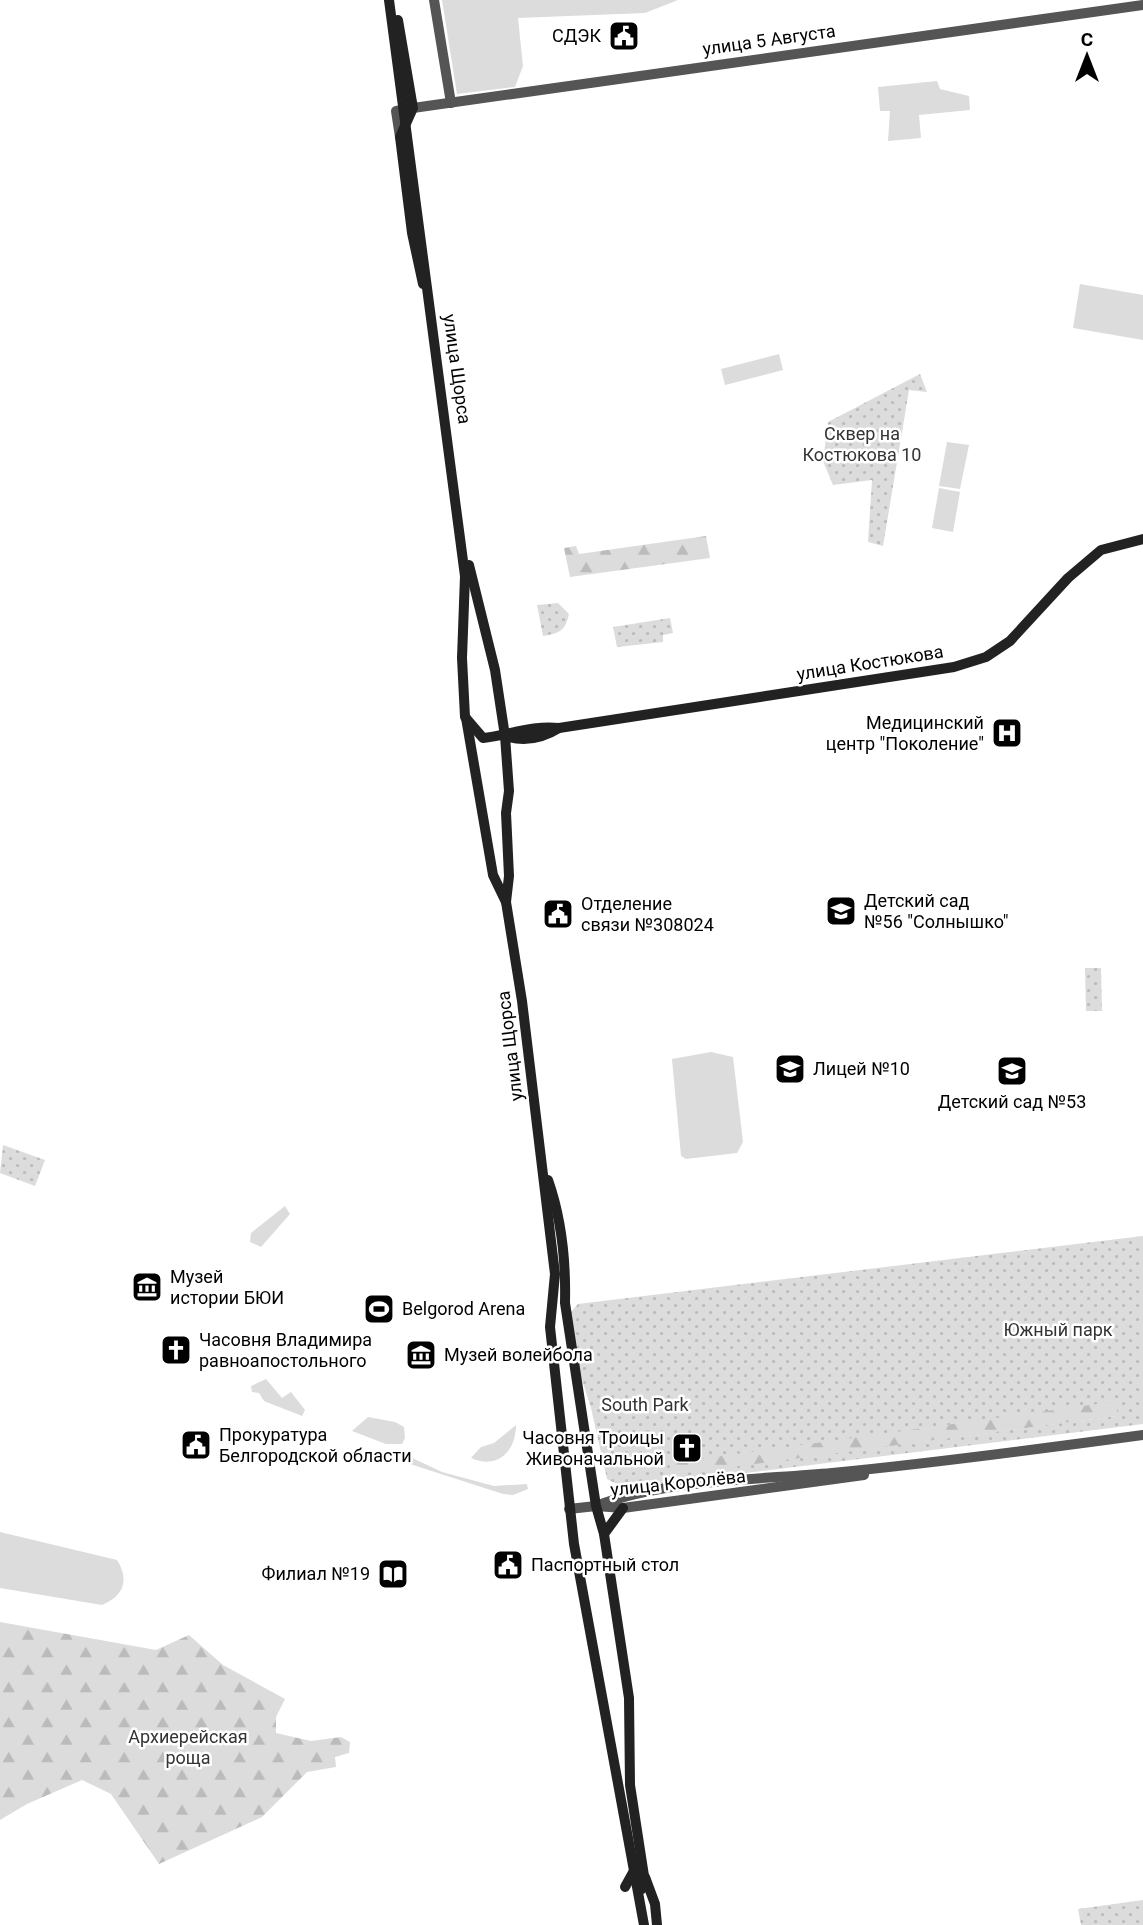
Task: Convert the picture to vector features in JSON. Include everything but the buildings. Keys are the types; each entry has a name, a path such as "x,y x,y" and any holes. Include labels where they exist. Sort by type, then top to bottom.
{"main road":[{"name":"улица Щорса","path":"391,0 408,113 427,282 461,536 465,576 461,658 466,717 493,875 506,902 515,950 555,1274 550,1327 569,1509 639,1875"},
{"path":"408,113 400,137 418,271 431,310"},
{"name":"улица Щорса","path":"461,536 488,640 505,736 509,791 506,813 509,876 506,902"},
{"name":"улица Костюкова","path":"466,717 483,738 505,736 525,729 559,728 972,662 986,657 1010,641 1068,578 1101,550 1143,538"},
{"path":"541,1161 559,1210 566,1272 565,1303 629,1698 630,1785 645,1925"},
{"path":"604,1534 623,1508"},
{"path":"625,1887 639,1875"},
{"path":"639,1875 653,1897 657,1925"}],"street":[{"path":"433,0 446,104"},
{"name":"улица 5 Августа","path":"408,113 446,104 1143,5"},
{"name":"улица Королёва","path":"597,1506 622,1497 675,1488 922,1464 1143,1435"},
{"name":"улица Королёва","path":"597,1506 623,1508 829,1482 922,1464"},
{"path":"569,1509 597,1506"}],"green space":[{"path":"442,0 678,0 645,13 518,18 523,66 515,87 457,94"},
{"path":"937,81 940,89 969,96 970,110 919,115 921,138 888,141 890,111 880,111 878,87"},
{"path":"1080,284 1143,295 1143,340 1073,328"},
{"path":"779,354 783,370 725,385 721,369"},
{"name":"Сквер на Костюкова 10","path":"920,374 927,392 909,390 883,546 868,542 872,480 833,485 823,461 828,422"},
{"path":"947,442 969,445 960,489 939,486"},
{"path":"939,488 960,492 953,532 932,528"},
{"path":"706,536 710,558 570,577 564,548 576,546 579,554"},
{"path":"558,603 569,614 566,624 558,632 543,636 537,605"},
{"path":"670,618 673,633 663,635 663,642 617,647 613,627"},
{"path":"1085,968 1101,968 1102,1011 1086,1011"},
{"path":"711,1052 733,1057 743,1142 737,1153 686,1159 681,1156 672,1059"},
{"path":"3,1145 45,1160 35,1186 0,1173"},
{"path":"285,1206 290,1214 261,1247 250,1242 251,1233"},
{"name":"Южный парк","path":"1143,1236 1143,1424 624,1488 607,1479 591,1408 578,1367 571,1312 578,1304","holes":["1119,1401 1116,1416 671,1475 668,1453 671,1463"]},
{"path":"1143,1378 1120,1397 1117,1416 671,1476 667,1453"},
{"path":"266,1379 282,1398 291,1392 305,1410 302,1416 264,1401 259,1393 252,1392 251,1386"},
{"path":"368,1417 395,1422 404,1427 405,1438 402,1444 386,1444 352,1431"},
{"path":"516,1425 513,1443 504,1456 489,1462 471,1458 481,1447 494,1443"},
{"path":"410,1457 442,1472 494,1486 527,1484 528,1489 513,1495 503,1494 410,1464"},
{"path":"0,1532 117,1560 123,1575 122,1587 115,1597 102,1605 0,1588"},
{"name":"Архиерейская роща","path":"0,1622 156,1650 189,1635 223,1665 285,1699 276,1717 276,1733 311,1741 341,1737 350,1742 349,1753 335,1757 336,1767 307,1772 262,1817 159,1864 111,1794 82,1780 27,1804 0,1820"},
{"path":"1143,1900 1143,1925 1081,1925 1078,1909"}],"place":[{"name":"СДЭК","path":"624,36"},
{"name":"Медицинский центр \"Поколение\"","path":"1007,733"},
{"name":"Детский сад №56 \"Солнышко\"","path":"841,911"},
{"name":"Отделение связи №308024","path":"558,914"},
{"name":"Лицей №10","path":"790,1069"},
{"name":"Детский сад №53","path":"1012,1071"},
{"name":"Музей истории БЮИ","path":"147,1287"},
{"name":"Belgorod Arena","path":"379,1309"},
{"name":"Часовня Владимира равноапостольного","path":"176,1350"},
{"name":"Музей волейбола","path":"421,1355"},
{"name":"Прокуратура Белгородской области","path":"196,1445"},
{"name":"Часовня Троицы Живоначальной","path":"687,1448"},
{"name":"Паспортный стол","path":"508,1565"},
{"name":"Филиал №19","path":"393,1574"}],"park label":[{"name":"South Park","path":"645,1405"}]}
